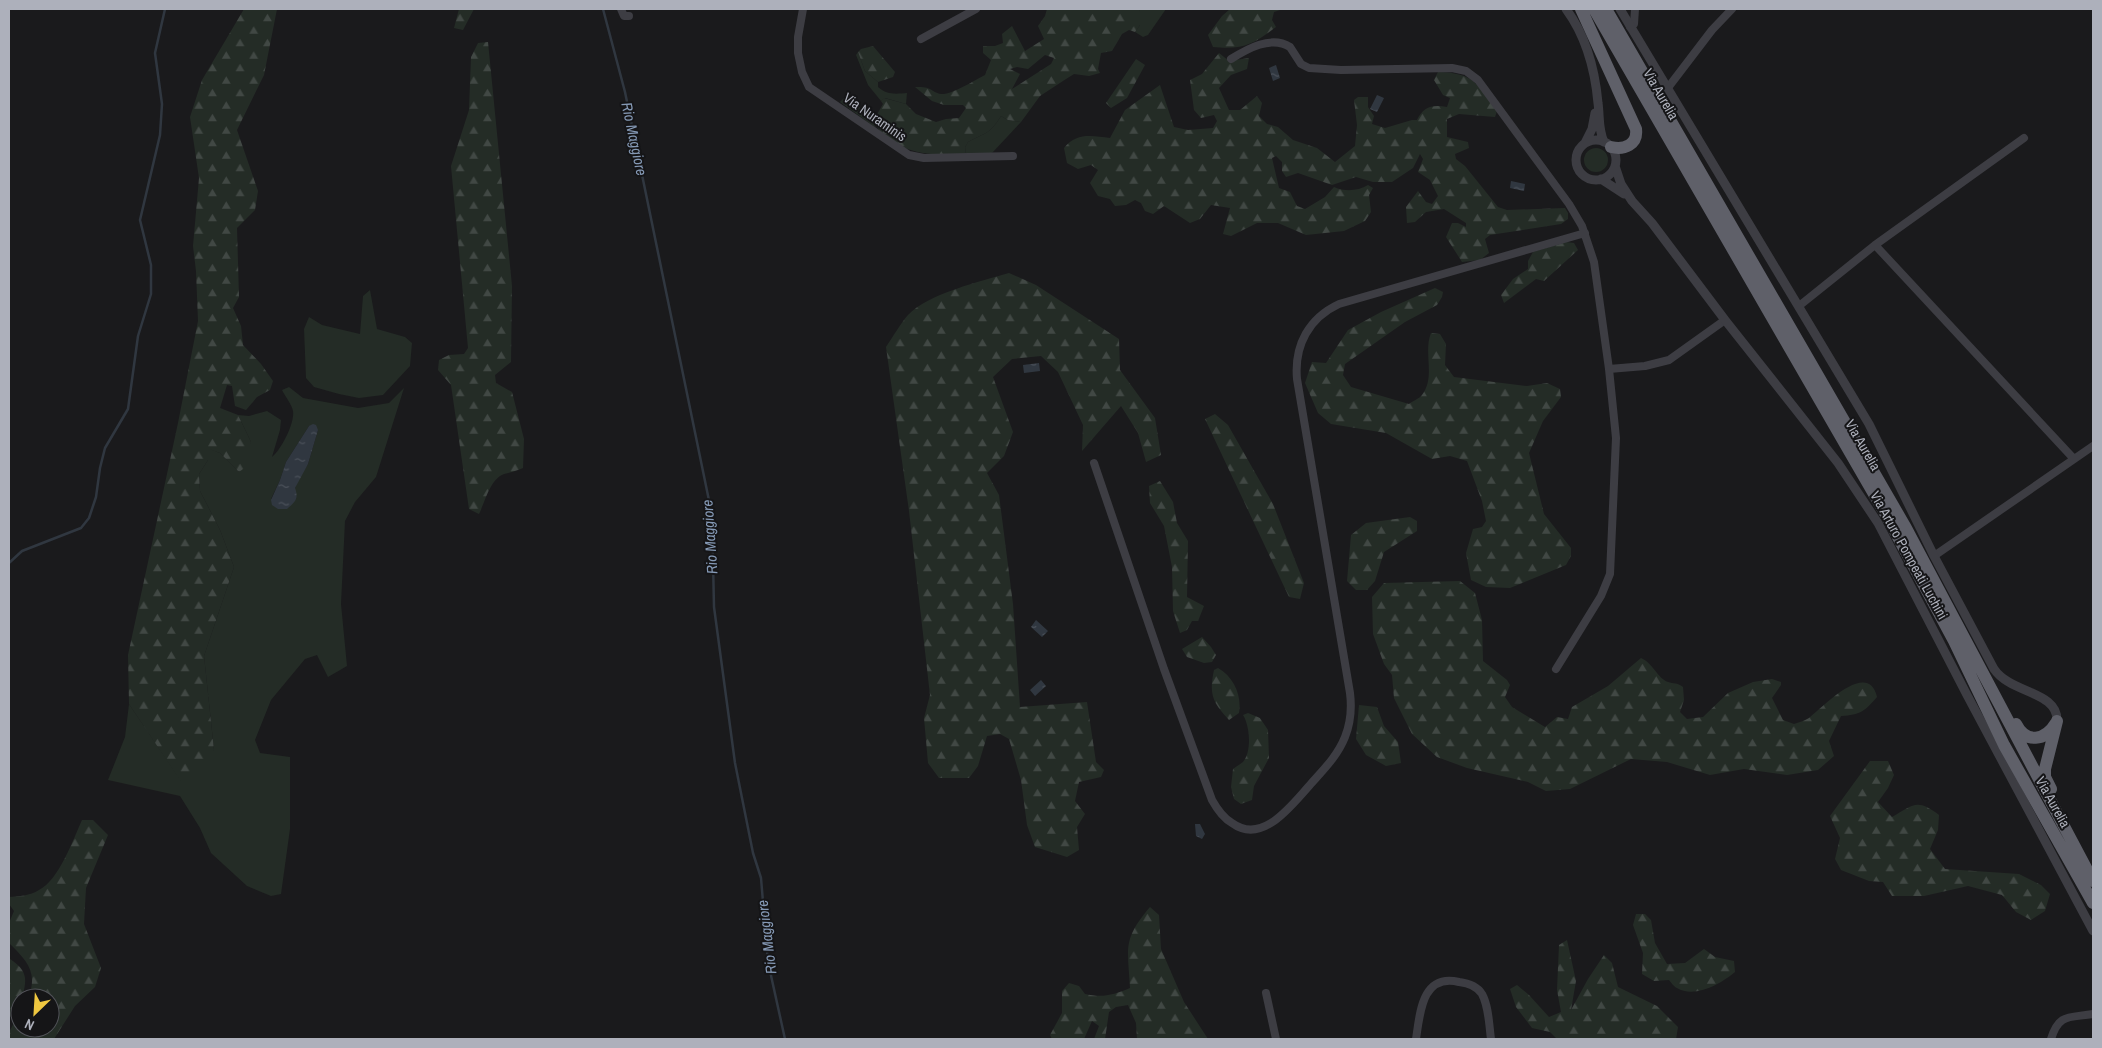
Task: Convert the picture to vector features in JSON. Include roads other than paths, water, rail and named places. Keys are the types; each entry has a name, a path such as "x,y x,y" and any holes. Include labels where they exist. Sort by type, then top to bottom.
{"highway":[{"path":"1581,9 1636,129 1636,138 1630,145 1621,148 1607,144"},
{"name":"Via Aurelia","path":"1594,9 1885,513 1954,640 2004,745 2093,903"},
{"name":"Via Aurelia","path":"1606,9 1906,528 2093,881"},
{"path":"1985,678 2000,695 2018,728 2024,735 2032,738 2042,737 2051,730 2057,721"},
{"path":"2057,721 2045,774 2074,846"}],"street":[{"path":"621,9 624,16 630,16"},
{"name":"Via Nuraminis","path":"803,9 798,33 798,53 803,76 814,92 909,156 924,158 1013,156"},
{"path":"921,39 976,9"},
{"path":"1566,9 1586,46 1592,65 1596,93 1599,128 1615,156 1615,166 1607,177 1588,179 1583,176 1576,165 1577,153 1592,129 1596,93"},
{"path":"1620,9 1872,430 1934,556 1996,672 2011,685 2049,702 2057,713 2057,721"},
{"path":"1630,27 1634,24 1635,9"},
{"path":"1667,89 1707,36 1732,9"},
{"path":"1231,59 1252,47 1277,43 1290,47 1299,62 1309,68 1341,70 1447,67 1466,71 1478,80 1524,142 1569,204 1585,233 1594,262 1609,369 1616,438 1610,574 1601,596 1556,669"},
{"path":"1799,306 1875,246 2024,138"},
{"path":"1585,143 1591,140 1607,144"},
{"name":"Via Arturo Pompeati Luchini","path":"1615,166 1621,184 1632,201"},
{"name":"Via Arturo Pompeati Luchini","path":"1601,179 1618,188 1652,223 1725,320 1838,463 1878,523 2093,931"},
{"path":"1094,462 1164,669 1212,800 1222,815 1238,827 1251,831 1265,827 1291,806 1333,758 1344,738 1351,713 1350,693 1297,379 1298,350 1304,334 1319,316 1339,304 1585,233"},
{"path":"1875,246 2074,459"},
{"path":"1609,369 1645,366 1669,360 1725,320"},
{"path":"1934,556 2093,446"},
{"path":"1416,1039 1425,996 1434,986 1447,980 1470,985 1480,992 1485,1002 1491,1039"},
{"path":"1266,993 1276,1039"},
{"path":"2051,1039 2055,1026 2060,1020 2093,1014"}],"water":[{"path":"1276,65 1280,78 1273,81 1269,68"},
{"path":"1377,95 1384,98 1377,112 1370,109"},
{"path":"1511,181 1525,184 1524,191 1510,188"},
{"path":"1039,363 1040,371 1024,373 1023,365"},
{"path":"316,425 318,430 308,464 295,488 296,500 287,509 278,509 272,505 271,500 286,462 309,426"},
{"path":"1036,620 1048,631 1042,637 1031,627"},
{"path":"1041,680 1046,686 1035,696 1030,690"},
{"path":"1195,824 1200,824 1205,834 1202,839 1196,836"}],"waterway":[{"path":"9,563 22,551 81,528 89,518 96,497 105,448 128,409 138,336 151,294 151,265 140,220 160,135 162,104 155,53 165,9"},
{"name":"Rio Maggiore","path":"603,9 625,92 712,515 714,607 735,763 753,853 761,878 768,962 785,1039"}]}
